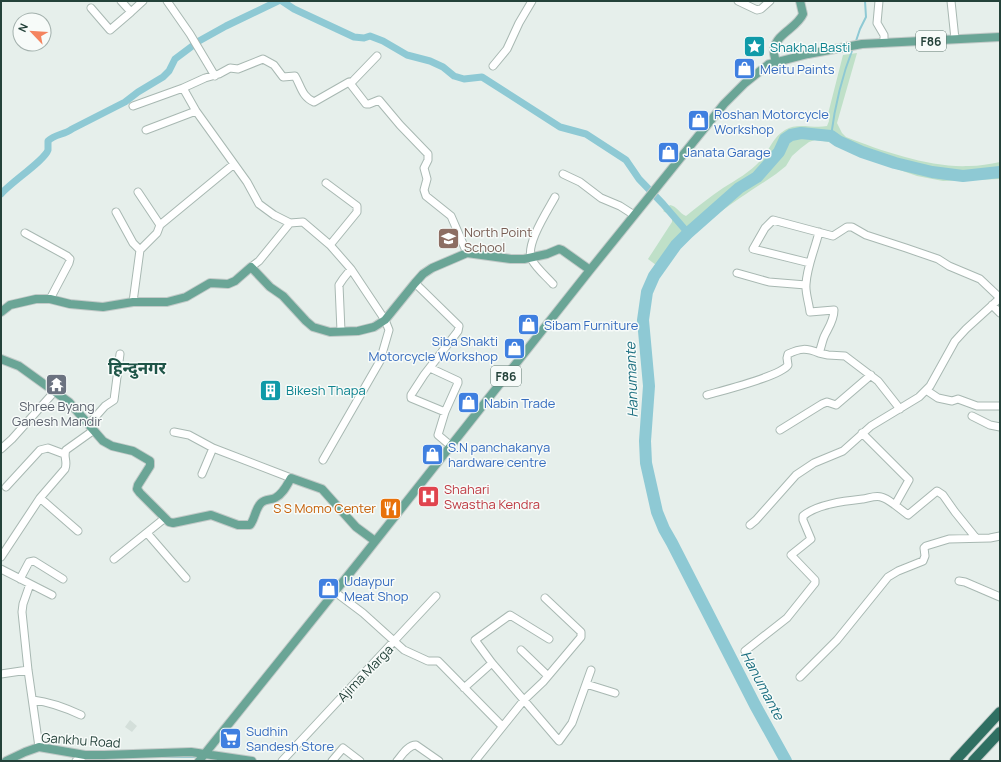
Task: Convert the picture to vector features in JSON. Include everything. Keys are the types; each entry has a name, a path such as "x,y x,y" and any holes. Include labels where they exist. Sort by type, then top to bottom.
{"highway":[{"path":"955,761 1000,712"},
{"path":"974,761 1000,732"}],"main road":[{"path":"776,62 774,51 777,41 798,22 803,14 800,1"},
{"name":"F86","path":"202,758 634,215 724,104 745,83 763,67 776,62 842,47 862,44 1000,37"},
{"path":"1,312 10,305 36,299 50,299 70,304 103,307 133,302 167,302 192,294 210,283 228,284 235,281 250,267 270,287 283,296 313,327 330,332 358,331 374,327 385,320 415,282 432,268 467,252 505,259 531,257 561,250 590,270"},
{"path":"1,359 19,366 69,402 103,440 112,446 133,451 150,461 150,466 137,489 168,522 173,523 211,515 238,525 250,525 253,522 259,505 262,502 275,498 282,492 291,478 322,489 356,527 375,541"},
{"name":"Gankhu Road","path":"6,761 39,747 85,755 191,752 202,758 252,761"}],"street":[{"path":"121,1 131,12"},
{"path":"91,8 110,30 143,1"},
{"path":"167,1 190,34 215,76"},
{"path":"493,66 507,49 519,23 532,1"},
{"path":"738,1 757,10 761,9 770,1"},
{"path":"879,1 877,23 884,35 884,43"},
{"path":"951,1 955,39"},
{"path":"133,106 205,78 215,76 230,68 238,68 263,59 274,65 283,77 295,76 308,99 314,102 346,83 350,83 377,56"},
{"path":"350,83 366,104 379,100 400,125 428,154 428,160 424,168 427,179 424,193 451,216 467,252"},
{"path":"182,88 196,111 234,164 259,204 274,215 290,223 304,222 330,245 351,269 385,320 389,330 380,360 323,460"},
{"path":"146,130 196,111"},
{"path":"133,302 140,250 157,233 160,225 234,164"},
{"path":"564,174 580,182 601,198 620,206 634,215"},
{"path":"326,183 357,206 358,209 330,245"},
{"path":"138,192 160,225"},
{"path":"553,284 531,257 534,236 555,197"},
{"path":"116,212 133,244 140,250"},
{"path":"750,524 756,520 796,475 814,463 843,451 871,426 919,397 926,390 955,341 1000,298 980,279 956,270 938,259 866,235 852,227 847,227 834,236 773,220 765,228 753,249 810,263"},
{"path":"250,267 259,261 290,223"},
{"path":"819,353 824,337 832,321 834,310 810,312 806,285 810,263 820,232"},
{"path":"25,233 70,259 70,263 50,299"},
{"path":"341,331 339,285 351,269"},
{"path":"737,273 769,282 806,285"},
{"path":"415,282 459,326 458,331 411,395 412,398 445,412"},
{"path":"992,305 1000,313"},
{"path":"707,395 750,382 783,369 788,365 788,354 807,348 828,355 845,356 871,375 882,386 900,409"},
{"path":"1,557 40,498 65,469 67,464 64,454 66,450 92,427 105,406 114,400 120,354"},
{"path":"430,368 458,381 445,412 438,435 450,446"},
{"path":"780,430 827,402 836,405 871,375"},
{"path":"926,390 938,398 952,401 958,399 977,406 1000,406"},
{"path":"1,449 12,439 55,391"},
{"path":"972,416 990,425 1000,426"},
{"path":"174,432 189,435 213,448 291,478"},
{"path":"862,433 909,480 895,505"},
{"path":"6,487 40,450 48,448 64,454"},
{"path":"202,474 213,448"},
{"path":"745,651 787,618 815,583 815,580 791,555 811,539 803,520 803,516 807,513 842,501 882,497 908,515 937,491 943,495 976,538"},
{"path":"40,498 78,531"},
{"path":"114,560 164,518"},
{"path":"147,533 186,578"},
{"path":"800,677 837,640 888,577 898,571 923,561 925,556 924,548 926,546 949,539 990,538 1000,536"},
{"path":"20,579 29,562 34,561 63,579"},
{"path":"1,569 52,595"},
{"path":"959,581 971,584 1000,597"},
{"path":"30,584 23,604 22,612 28,670 39,747"},
{"name":"Ajima Marga","path":"282,761 395,641 363,613 335,592"},
{"path":"436,596 395,641 404,650 428,661 438,661 502,726"},
{"path":"474,761 524,700 548,676 581,637 581,632 545,598"},
{"path":"549,639 510,615 475,640 492,663 559,741 572,723 591,670"},
{"path":"521,650 548,676"},
{"path":"464,688 492,663"},
{"path":"1,674 28,670"},
{"path":"586,684 615,693"},
{"path":"33,700 69,709 81,715"},
{"path":"397,761 410,746 414,745 439,761"},
{"path":"332,761 343,748 360,761"},
{"path":"76,761 85,755"}],"shaded area":[{"name":"North Point School","path":"449,231 456,238 450,246 441,240"},
{"name":"Shahari Swastha Kendra","path":"427,487 438,493 433,504 421,498"},
{"path":"130,720 137,726 132,732 125,727"}],"green space":[{"path":"857,53 837,123 842,133 846,137 907,158 939,164 973,166 1000,162 1000,179 943,181 917,176 851,153 830,142 815,140 809,142 801,148 792,156 786,166 776,174 729,205 700,228 675,255 664,271 648,259 672,222 672,216 663,211 670,205 686,216 713,195 752,169 760,161 777,136 785,130 795,126 827,126 829,121 828,114 843,55"}],"waterway":[{"path":"1,194 5,189 41,160 48,150 48,141 125,102 138,92 163,77 169,71 175,59 199,41 278,1"},
{"path":"282,1 294,9 354,37 364,38 370,36 383,41 407,55 430,61 443,67 454,76 464,79 482,77 560,127 586,134 626,160 639,179 688,233"},
{"path":"855,44 866,17 865,1"},
{"path":"831,136 839,91 853,48"},
{"name":"Hanumante","path":"786,761 755,705 664,529 657,512 646,463 645,441 649,386 643,320 647,292 654,276 676,245 739,188 757,177 779,152 785,139 791,135 801,133 831,136 838,141 862,152 895,163 932,172 963,176 1000,172"},
{"path":"154,757 198,757"}],"place":[{"name":"Shakhal Basti","path":"754,47"},
{"name":"Meitu Paints","path":"745,69"},
{"name":"Roshan Motorcycle Workshop","path":"698,121"},
{"name":"Janata Garage","path":"668,152"},
{"name":"North Point School","path":"449,239"},
{"name":"Sibam Furniture","path":"529,325"},
{"name":"Siba Shakti Motorcycle Workshop","path":"514,348"},
{"name":"Shree Byang Ganesh Mandir","path":"57,384"},
{"name":"Bikesh Thapa","path":"270,390"},
{"name":"Nabin Trade","path":"469,403"},
{"name":"S.N panchakanya hardware centre","path":"433,454"},
{"name":"Shahari Swastha Kendra","path":"429,496"},
{"name":"S S Momo Center","path":"391,508"},
{"name":"Udaypur Meat Shop","path":"328,588"},
{"name":"Sudhin Sandesh Store","path":"230,738"}],"district":[{"name":"हिन्दुनगर","path":"137,367"}]}
